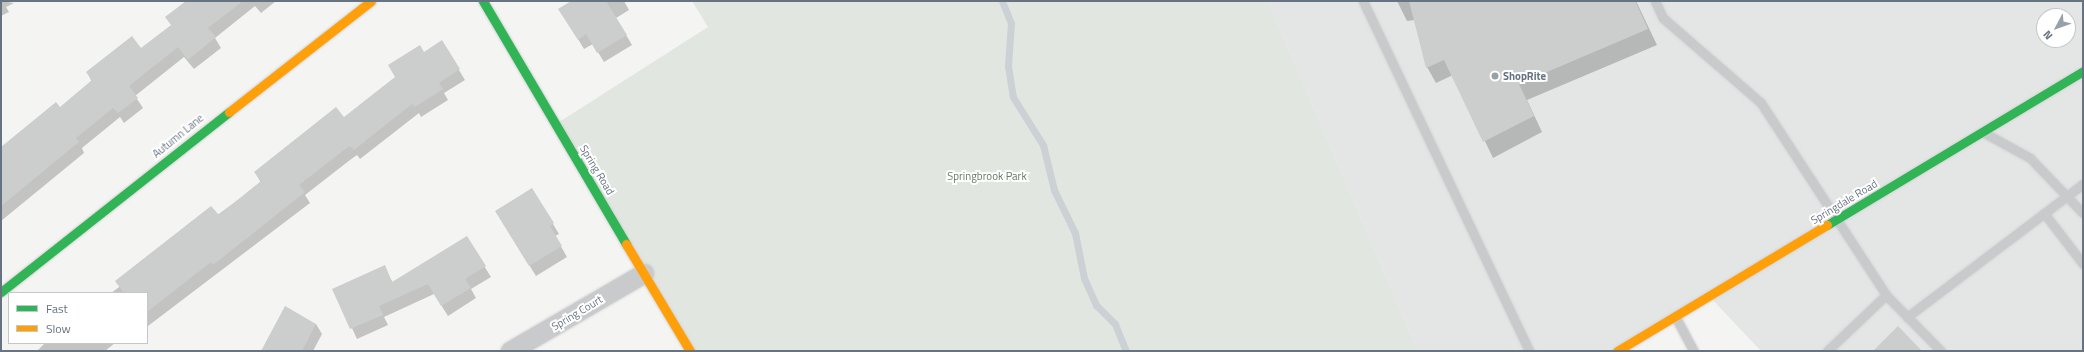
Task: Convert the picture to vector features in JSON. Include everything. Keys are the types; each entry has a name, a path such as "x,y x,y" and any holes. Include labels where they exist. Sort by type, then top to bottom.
{"street":[{"name":"Autumn Lane","path":"1,292 371,1"},
{"name":"Spring Road","path":"483,1 690,351"},
{"name":"Springdale Road","path":"1617,351 2083,71"},
{"name":"Spring Court","path":"510,351 644,273"}],"lane":[{"path":"1363,1 1529,351"},
{"path":"1655,1 1663,18 1761,103 1886,295 1942,351"},
{"path":"1983,132 2030,158 2069,195 2083,213"},
{"path":"1907,317 2083,184"},
{"path":"2044,214 2083,264"},
{"path":"1827,351 1886,295"},
{"path":"1675,316 1694,351"}],"shaded area":[{"path":"1268,1 2083,1 2083,351 1761,351 1709,296 1617,351 1418,351"}],"green space":[{"name":"Springbrook Park","path":"692,1 1268,1 1418,351 690,351 556,124 708,27"}],"building":[{"path":"186,1 243,1 208,28 216,37 188,60 178,47 129,86 138,98 118,113 113,108 76,138 79,142 1,206 1,147 56,102 60,107 92,80 86,72 132,36 141,48 171,25 165,17"},
{"path":"571,1 606,1 627,35 597,53 586,34 578,40 558,9"},
{"name":"ShopRite","path":"1409,1 1635,1 1648,29 1519,84 1534,116 1483,142 1444,60 1426,68"},
{"path":"442,40 460,69 439,83 443,89 415,107 412,104 354,150 350,146 344,150 299,185 305,192 213,265 211,262 148,311 148,292 123,292 115,281 211,206 219,215 261,181 254,172 336,107 344,117 395,77 388,65 420,45 424,52"},
{"path":"532,188 554,223 550,226 562,246 529,266 495,211"},
{"path":"467,236 486,266 465,279 471,288 441,306 428,284 379,306 383,315 350,329 332,289 385,265 392,282"},
{"path":"285,306 316,324 302,351 261,351"},
{"path":"1898,326 1922,351 1873,351"}],"waterway":[{"path":"1002,1 1011,23 1008,66 1013,97 1043,145 1054,190 1075,233 1084,278 1096,305 1115,324 1126,351"}],"traffic: fast":[{"path":"483,1 626,244"},
{"path":"1827,225 2083,71"},
{"path":"1,292 229,112"}],"traffic: slow":[{"path":"229,112 371,1"},
{"path":"1617,351 1827,225"},
{"path":"626,244 690,351"}],"place":[{"name":"ShopRite","path":"1495,76"}]}
